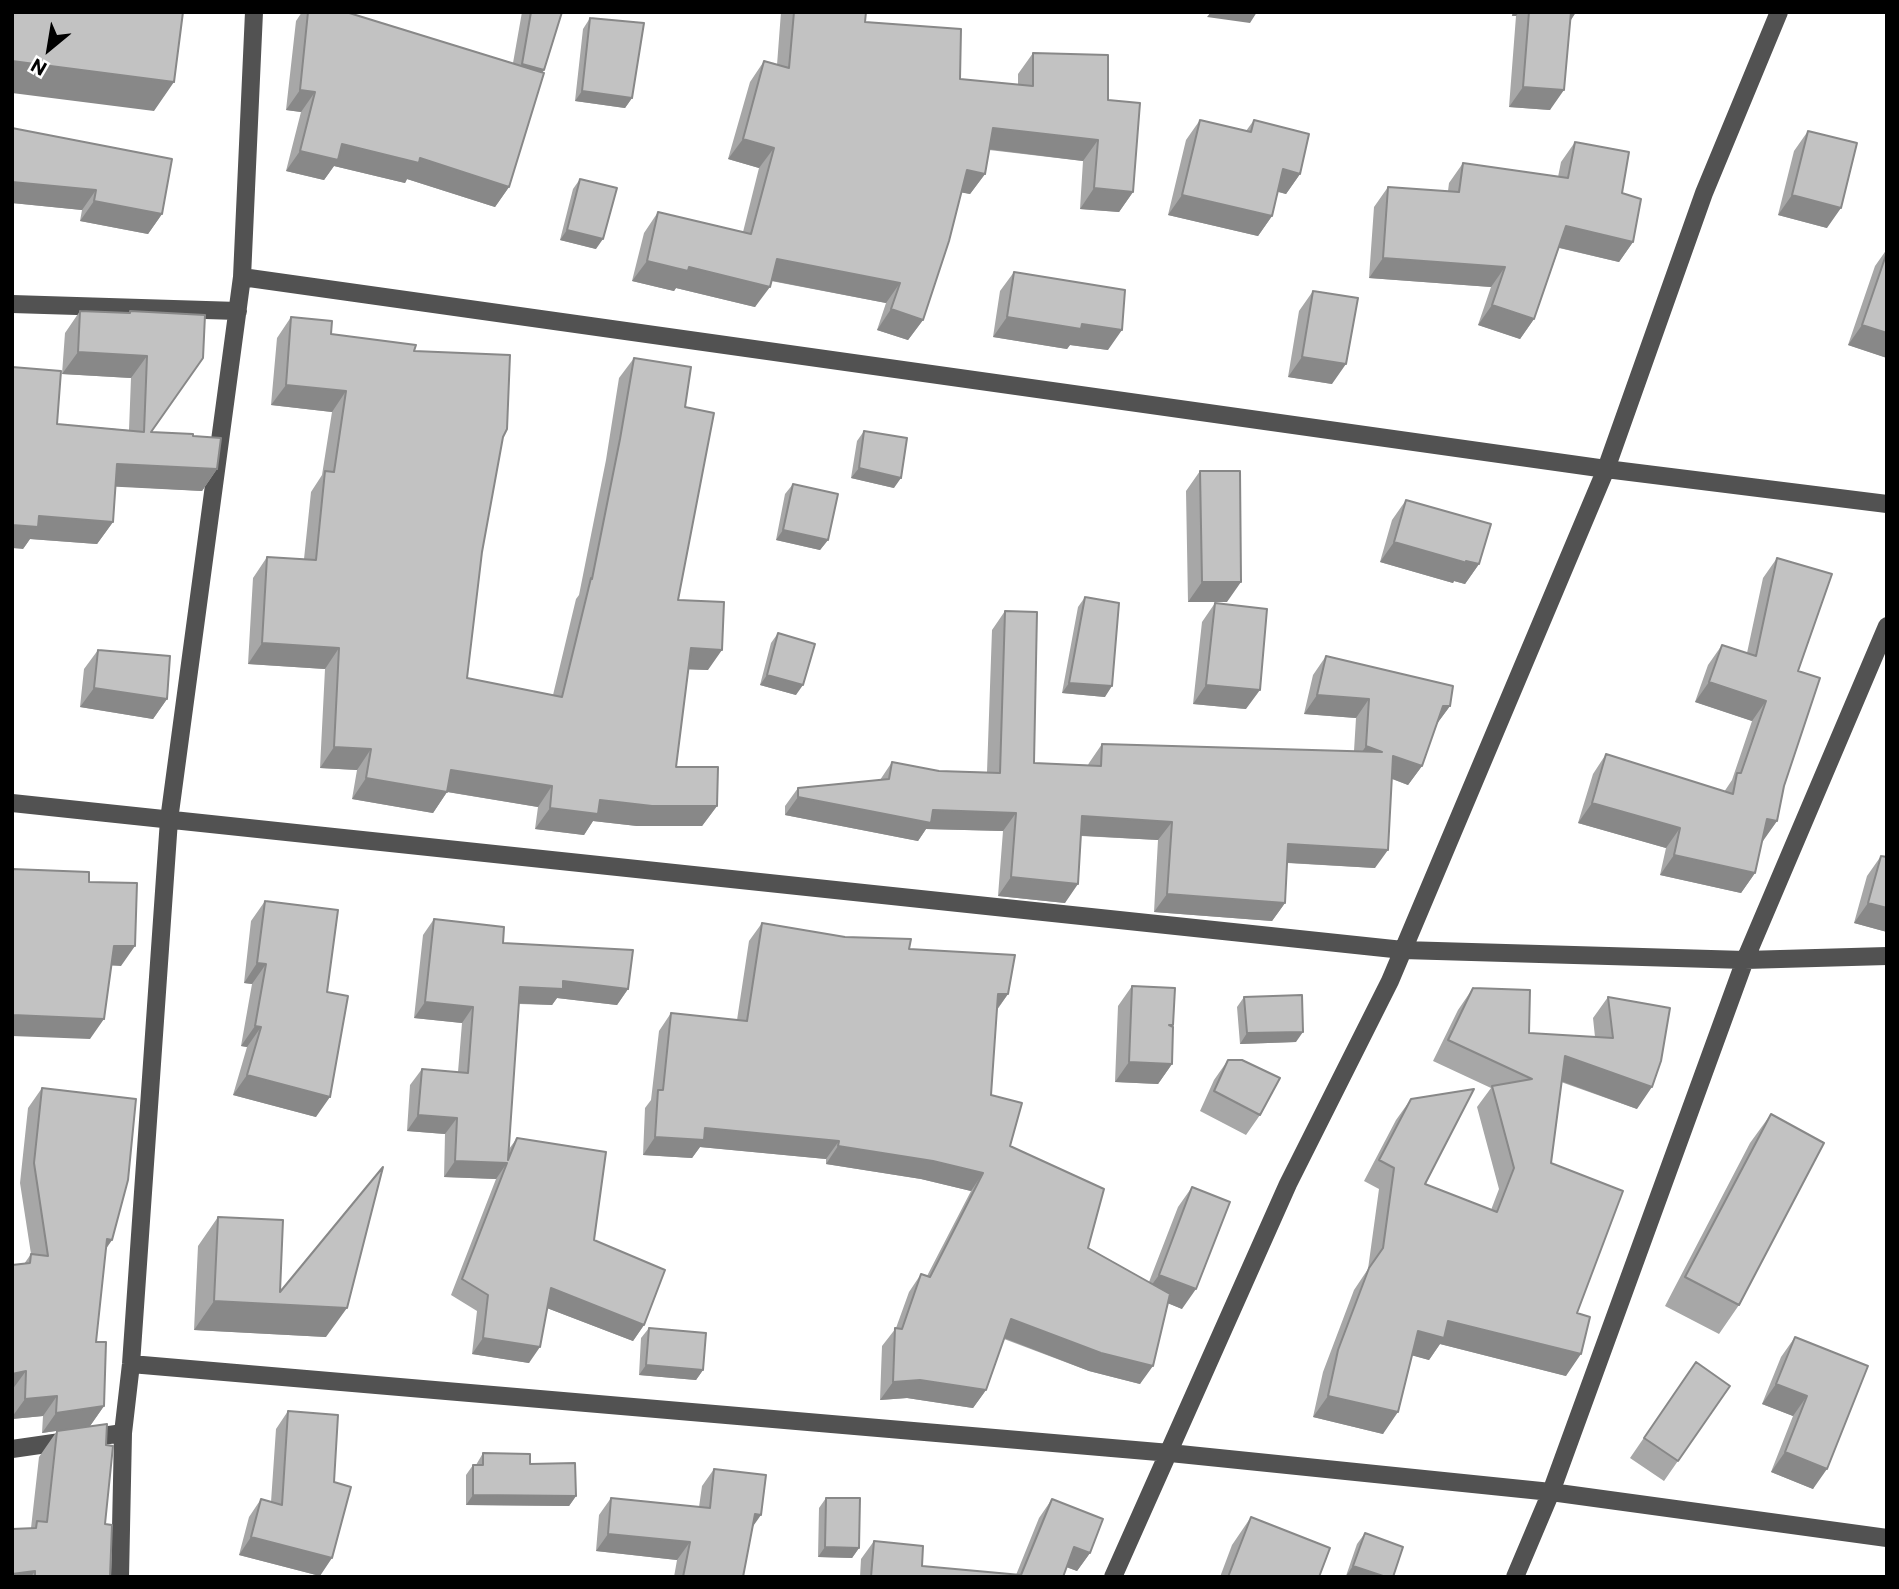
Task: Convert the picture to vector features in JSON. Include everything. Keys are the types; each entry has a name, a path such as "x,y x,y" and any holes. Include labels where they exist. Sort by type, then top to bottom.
{"street":[{"path":"120,1577 123,1433 131,1364 169,820 242,277 254,12"},
{"path":"1113,1577 1288,1184 1390,981 1606,469 1703,193 1779,12"},
{"path":"242,277 1606,469 1887,504"},
{"path":"12,304 238,311"},
{"path":"1515,1577 1551,1492 1745,960 1887,626"},
{"path":"12,803 1403,950 1745,960 1887,956"},
{"path":"131,1364 1170,1453 1551,1492 1887,1538"},
{"path":"12,1449 123,1433"}],"building":[{"path":"12,12 183,12 174,82 12,61"},
{"path":"308,12 346,12 544,73 509,187 420,158 419,163 342,144 338,160 300,151 315,92 300,90"},
{"path":"531,12 562,12 544,70 522,64"},
{"path":"794,12 866,12 865,22 961,29 960,79 1033,86 1033,53 1108,55 1108,100 1140,103 1133,192 1094,188 1098,140 993,128 985,174 967,170 949,241 923,320 891,309 900,283 777,259 770,287 689,267 688,271 647,261 658,212 751,234 774,148 743,139 764,61 789,68"},
{"path":"1529,12 1571,12 1564,90 1523,87"},
{"path":"590,18 644,23 632,98 582,91"},
{"path":"1200,120 1251,132 1254,120 1309,134 1300,174 1283,169 1272,216 1182,195"},
{"path":"12,128 172,159 162,214 94,201 96,190 12,182"},
{"path":"1808,131 1857,143 1841,208 1792,195"},
{"path":"1575,142 1629,152 1622,193 1641,199 1633,242 1566,226 1534,319 1492,305 1505,267 1383,258 1388,187 1459,192 1463,163 1568,178"},
{"path":"580,179 617,188 603,239 567,230"},
{"path":"1887,252 1887,333 1862,325"},
{"path":"1014,272 1125,290 1122,330 1082,324 1081,329 1007,317"},
{"path":"1313,291 1358,298 1346,364 1302,357"},
{"path":"80,311 205,315 203,358 151,432 221,438 217,469 117,464 113,522 39,516 38,527 12,525 12,367 61,371 57,424 144,432 147,356 78,352"},
{"path":"291,317 332,321 331,334 416,345 414,351 510,355 507,429 503,437 482,552 467,678 562,697 592,579 634,358 691,367 685,407 714,413 678,600 724,602 722,650 691,648 676,767 718,767 717,806 652,806 600,800 598,814 550,808 552,786 451,770 447,792 366,778 371,749 334,747 339,648 262,643 267,557 316,560 325,471 334,472 346,391 286,385"},
{"path":"864,431 907,438 901,478 859,468"},
{"path":"1200,471 1240,471 1241,582 1202,582"},
{"path":"793,484 838,494 828,540 783,530"},
{"path":"1406,500 1491,524 1479,564 1394,542"},
{"path":"1777,558 1832,574 1798,671 1820,678 1784,786 1777,821 1767,819 1755,873 1674,855 1680,828 1592,803 1606,754 1733,794 1737,773 1741,773 1766,701 1709,682 1722,645 1756,656"},
{"path":"1085,597 1119,603 1112,686 1069,683"},
{"path":"1215,603 1267,609 1260,690 1206,685"},
{"path":"1005,611 1037,612 1034,763 1101,766 1102,744 1382,752 1366,746 1369,699 1317,695 1326,656 1453,686 1450,706 1443,706 1422,766 1393,756 1388,850 1288,844 1285,903 1167,894 1172,822 1082,816 1078,884 1011,877 1016,813 933,810 931,823 798,797 798,788 889,779 892,762 939,771 1000,773"},
{"path":"778,633 815,644 803,685 767,675"},
{"path":"98,650 170,656 167,699 94,688"},
{"path":"1881,856 1887,857 1887,908 1868,903"},
{"path":"12,869 89,872 89,882 137,883 135,946 114,946 104,1019 13,1015"},
{"path":"265,901 338,910 327,992 348,996 330,1097 247,1075 261,1027 255,1026 266,964 257,963"},
{"path":"434,919 504,927 503,943 633,950 628,989 563,981 563,989 520,987 508,1160 517,1138 606,1152 594,1240 665,1270 644,1325 551,1288 540,1347 483,1338 488,1295 462,1279 507,1163 455,1161 457,1118 418,1115 422,1069 468,1073 473,1007 425,1002"},
{"path":"762,923 845,937 911,939 909,949 1015,955 1008,994 998,994 991,1095 1022,1103 1010,1146 1104,1189 1088,1248 1170,1294 1153,1366 1101,1353 1011,1319 986,1390 920,1380 893,1382 895,1328 902,1329 921,1274 930,1277 983,1173 933,1161 838,1146 839,1141 705,1128 704,1140 655,1137 658,1090 663,1090 671,1013 747,1021"},
{"path":"1132,986 1175,988 1173,1025 1169,1025 1173,1027 1172,1064 1129,1062"},
{"path":"1473,988 1530,990 1529,1033 1613,1038 1608,997 1670,1008 1661,1061 1652,1087 1565,1056 1551,1163 1623,1191 1577,1313 1590,1317 1581,1354 1448,1321 1444,1338 1418,1331 1398,1412 1328,1396 1338,1350 1369,1268 1383,1248 1394,1168 1379,1160 1411,1099 1474,1089 1425,1184 1497,1212 1514,1168 1492,1086 1532,1079 1448,1040"},
{"path":"1302,995 1303,1032 1247,1033 1244,997"},
{"path":"1228,1060 1242,1060 1280,1078 1260,1115 1214,1091"},
{"path":"42,1088 136,1099 128,1180 112,1240 107,1239 96,1342 106,1342 104,1406 56,1413 57,1396 25,1399 26,1371 12,1374 12,1265 30,1263 31,1254 48,1256 34,1163"},
{"path":"1771,1114 1824,1143 1739,1305 1685,1277"},
{"path":"383,1167 347,1308 214,1301 218,1217 283,1220 280,1292"},
{"path":"1192,1187 1230,1202 1196,1289 1159,1275"},
{"path":"649,1328 706,1333 703,1370 646,1365"},
{"path":"1795,1337 1868,1366 1827,1469 1785,1452 1807,1396 1776,1384"},
{"path":"1696,1362 1730,1386 1678,1461 1644,1438"},
{"path":"288,1411 338,1415 334,1482 351,1487 332,1558 251,1537 261,1499 282,1505"},
{"path":"107,1424 106,1445 113,1446 105,1524 112,1525 110,1577 35,1577 35,1571 12,1574 12,1529 36,1528 37,1521 47,1522 57,1431"},
{"path":"483,1453 530,1454 530,1464 575,1463 576,1496 473,1495 473,1465 483,1465"},
{"path":"714,1469 766,1475 761,1515 755,1514 743,1577 683,1577 690,1542 608,1534 611,1498 710,1508"},
{"path":"826,1498 860,1498 859,1548 825,1547"},
{"path":"1052,1499 1103,1519 1090,1553 1074,1547 1063,1577 871,1577 874,1541 923,1546 922,1566 1021,1575"},
{"path":"1251,1517 1330,1548 1319,1577 1228,1577"},
{"path":"1365,1533 1403,1547 1393,1577 1353,1566"}]}
